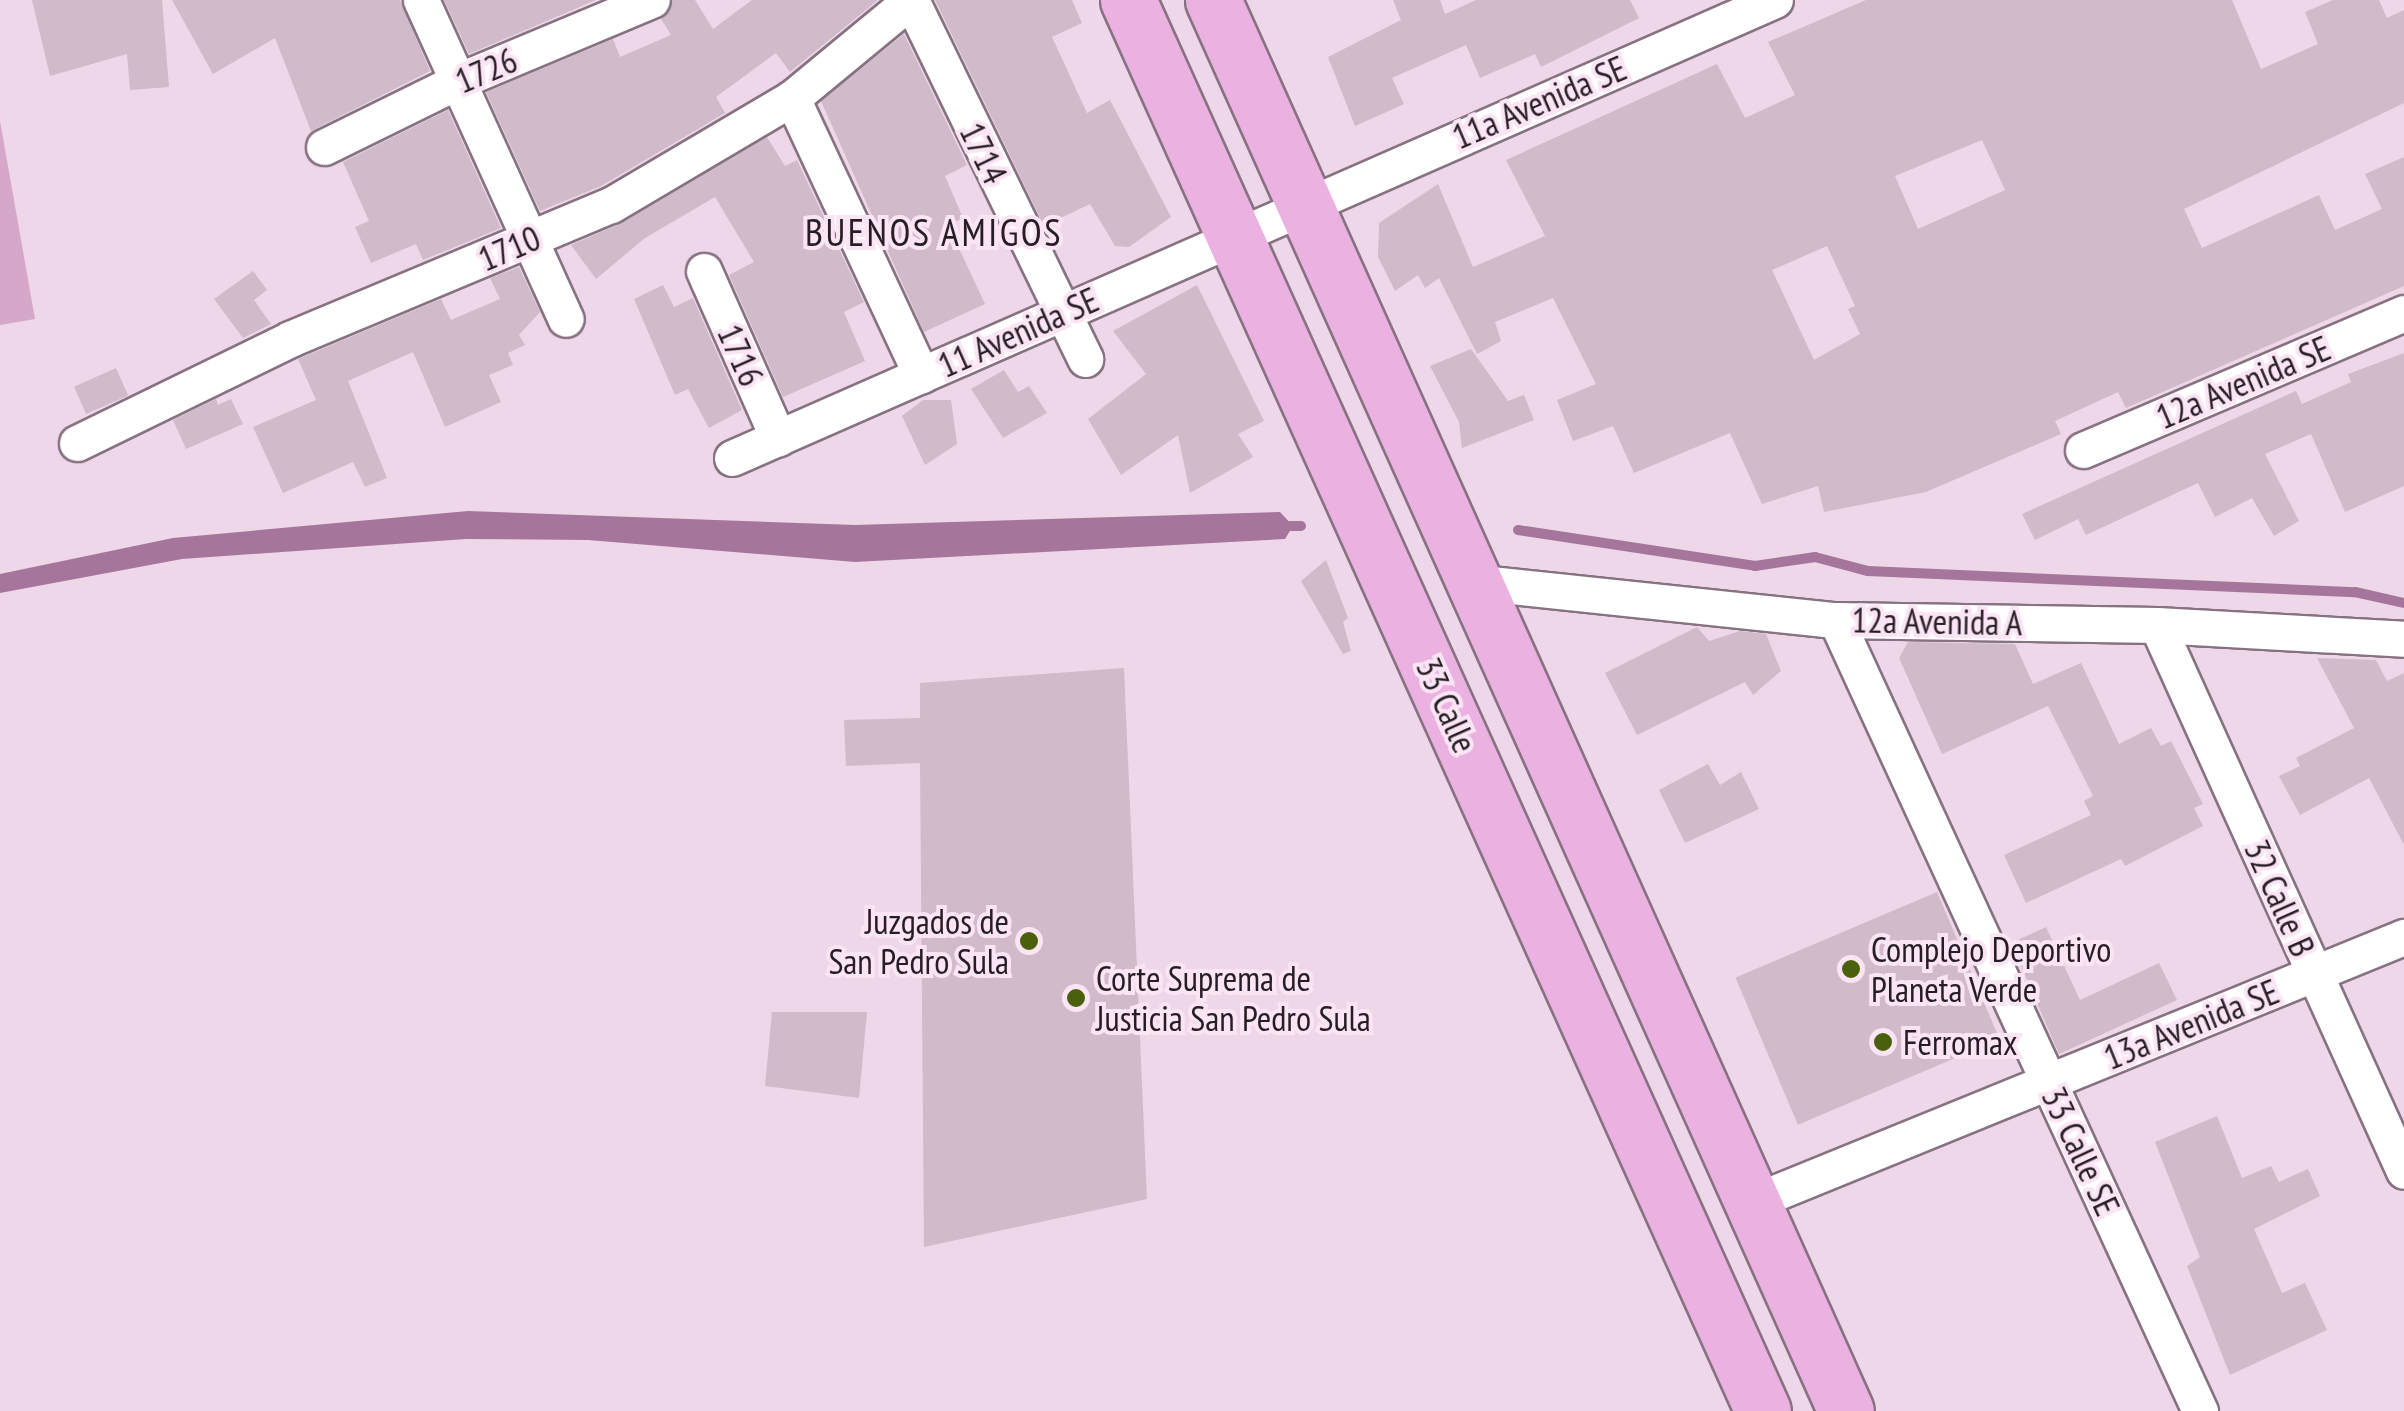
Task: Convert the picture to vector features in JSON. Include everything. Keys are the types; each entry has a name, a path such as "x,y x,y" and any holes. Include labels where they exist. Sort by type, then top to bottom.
{"main road":[{"name":"33 Calle","path":"1128,0 1763,1411"},
{"path":"1212,0 1472,582 1755,1200 1846,1411"}],"street":[{"path":"422,0 566,319"},
{"name":"1726","path":"324,146 458,80 652,0"},
{"name":"1710","path":"77,444 290,339 611,205 792,98 912,0"},
{"name":"1714","path":"912,0 1085,358"},
{"name":"11a Avenida SE","path":"1304,204 1775,0"},
{"path":"792,98 921,374"},
{"name":"11 Avenida SE","path":"732,458 1304,204"},
{"name":"1716","path":"704,271 778,438"},
{"name":"12a Avenida SE","path":"2083,450 2404,314"},
{"name":"12a Avenida A","path":"1472,582 1836,620 2157,625 2404,639"},
{"name":"33 Calle SE","path":"1836,620 2200,1411"},
{"name":"32 Calle B","path":"2157,625 2404,1172"},
{"name":"13a Avenida SE","path":"1755,1200 2404,937"}],"shaded area":[{"path":"0,121 35,319 0,325"},
{"path":"468,511 855,525 1280,512 1293,526 1285,539 855,562 588,540 466,539 182,559 0,593 0,574 173,538"}],"building":[{"path":"32,0 162,0 169,87 130,90 127,54 50,76"},
{"path":"172,0 400,0 430,71 311,131 275,38 213,74"},
{"path":"444,0 596,0 469,54"},
{"path":"673,0 695,0 713,29 752,0 878,0 790,72 776,53 716,97 725,113 601,186 540,211 486,92 613,39 620,57 671,35 661,19"},
{"path":"935,0 1072,0 1082,23 1052,37 1087,113 1110,100 1171,217 1129,247 1115,246 1090,204 1044,226"},
{"path":"1393,0 1440,0 1445,14 1476,0 1630,0 1639,18 1541,67 1535,54 1480,78 1466,45 1392,78 1404,104 1355,126 1328,57 1401,20"},
{"path":"1866,0 2232,0 2261,69 2318,44 2305,12 2333,0 2379,0 2387,18 2404,10 2404,103 2184,209 2202,248 2319,195 2335,230 2382,209 2365,174 2404,157 2404,286 2126,408 2118,392 2055,421 2061,434 1926,492 1824,512 1818,486 1762,504 1730,433 1634,473 1613,426 1573,441 1557,400 1596,384 1553,298 1495,322 1501,341 1477,354 1439,278 1425,288 1418,275 1395,291 1378,257 1379,223 1438,184 1473,267 1545,236 1506,160 1717,64 1745,118 1795,95 1768,42","holes":["1982,140 2005,190 1918,229 1895,176","1827,246 1855,306 1848,309 1860,334 1814,360 1772,270"]},
{"path":"904,34 967,165 945,176 963,218 948,225 985,304 924,332 821,101"},
{"path":"448,110 501,228 423,260 416,244 371,263 355,227 369,221 343,162"},
{"path":"767,137 785,166 797,160 864,302 844,312 865,361 783,397 729,275 754,262 715,197 645,238 596,279 571,245 622,223"},
{"path":"519,267 540,312 519,335 525,345 508,353 513,365 489,375 501,402 445,427 413,352 348,381 387,478 365,487 353,462 283,493 253,427 316,400 298,359 441,299 451,320 500,299 490,278"},
{"path":"253,271 267,290 254,300 271,324 243,338 214,299"},
{"path":"663,285 674,307 693,298 742,410 709,428 688,389 675,395 634,299"},
{"path":"1197,285 1264,421 1238,434 1253,457 1190,493 1178,435 1121,475 1088,419 1146,374 1113,331"},
{"path":"1471,349 1508,401 1524,395 1534,420 1462,448 1459,422 1430,366"},
{"path":"2404,353 2404,486 2345,512 2311,434 2265,454 2299,521 2274,536 2252,498 2215,517 2198,483 2086,535 2078,519 2035,540 2022,514 2296,391 2302,404 2351,382 2348,374"},
{"path":"116,368 128,395 86,414 74,387"},
{"path":"1004,370 1018,392 1029,386 1047,413 1003,438 971,389"},
{"path":"216,399 218,405 231,399 243,424 186,449 173,420"},
{"path":"923,400 951,400 957,444 925,465 902,416"},
{"path":"1326,560 1348,618 1343,622 1351,651 1343,654 1301,581"},
{"path":"1697,627 1709,641 1740,631 1766,634 1781,671 1753,695 1745,682 1637,735 1605,673"},
{"path":"1908,642 2015,644 2033,684 2081,663 2119,744 2151,728 2161,746 2171,741 2203,804 2194,808 2203,826 2125,866 2121,859 2026,903 2004,855 2091,815 2084,801 2093,796 2048,706 1942,754 1899,658"},
{"path":"2317,658 2376,660 2387,681 2404,673 2404,845 2369,778 2300,815 2279,776 2300,766 2296,758 2354,728"},
{"name":"Juzgados de San Pedro Sula","path":"1124,668 1147,1199 924,1247 920,763 846,766 844,720 920,718 920,683"},
{"path":"1708,764 1720,785 1741,772 1759,809 1685,843 1659,790"},
{"path":"1937,892 2000,1039 1798,1125 1735,978"},
{"path":"2046,927 2080,1000 2159,963 2177,1000 2059,1054 2011,943"},
{"path":"772,1012 867,1012 859,1098 765,1086"},
{"path":"2217,1116 2242,1178 2271,1166 2279,1182 2308,1169 2320,1196 2254,1229 2282,1293 2305,1283 2327,1330 2230,1375 2187,1266 2200,1257 2155,1142"}],"waterway":[{"path":"1280,526 1301,526"},
{"path":"1518,530 1755,566 1815,557 1868,571 2355,592 2404,603"}],"place":[{"name":"Juzgados de San Pedro Sula","path":"1029,941"},
{"name":"Complejo Deportivo Planeta Verde","path":"1851,969"},
{"name":"Corte Suprema de Justicia San Pedro Sula","path":"1076,998"},
{"name":"Ferromax","path":"1883,1042"}],"district":[{"name":"BUENOS AMIGOS","path":"934,232"}]}
